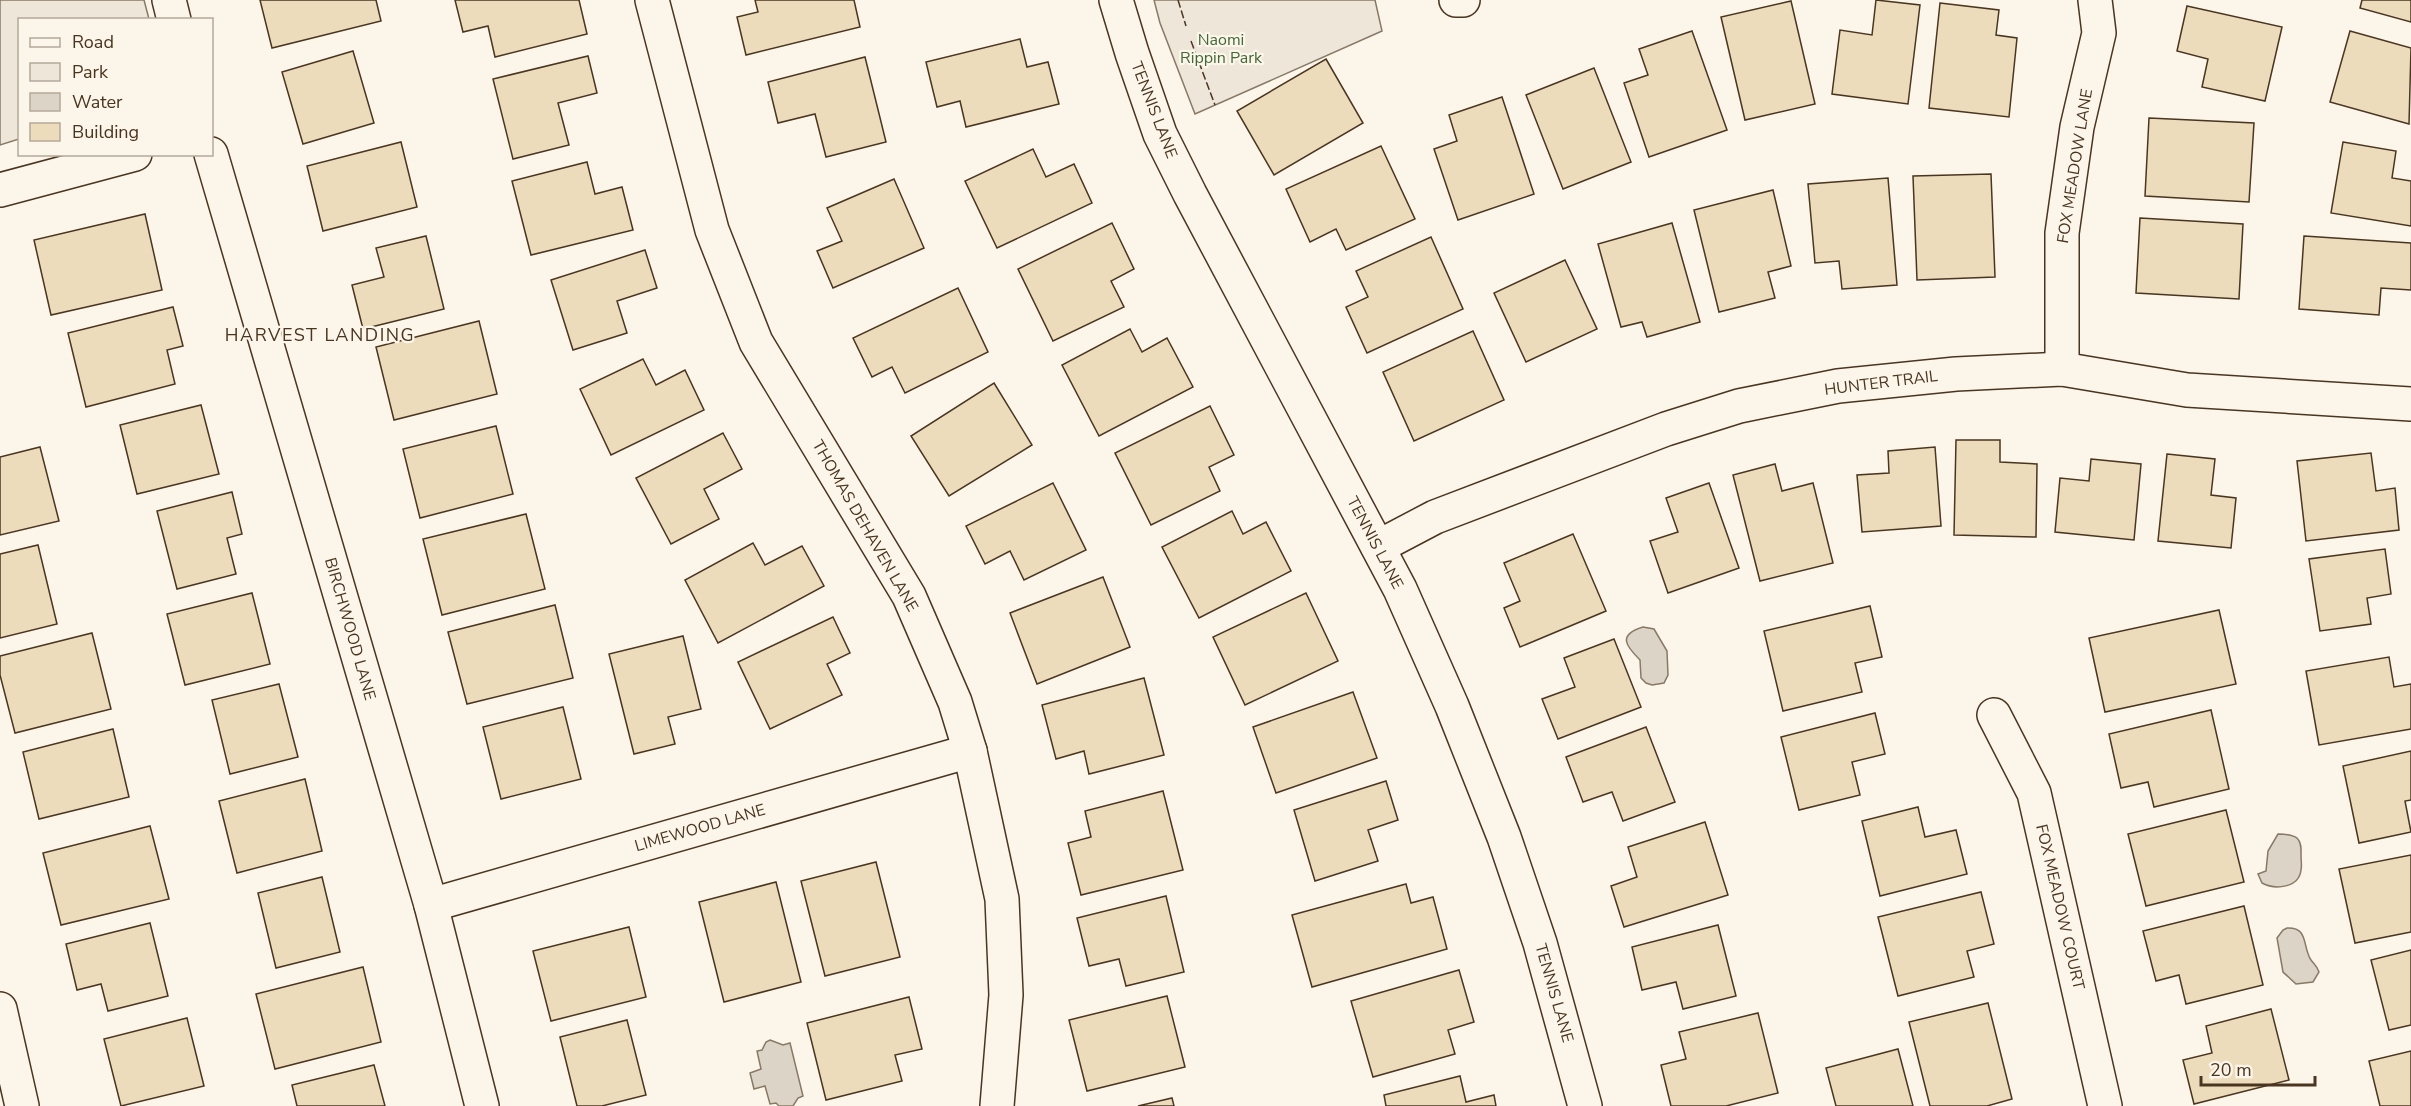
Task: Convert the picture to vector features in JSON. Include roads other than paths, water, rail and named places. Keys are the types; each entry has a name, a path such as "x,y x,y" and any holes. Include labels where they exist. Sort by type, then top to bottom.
{"street":[{"path":"169,0 174,18"},
{"name":"THOMAS DEHAVEN LANE","path":"652,0 712,230 756,342 909,596 955,702 970,752 1002,898 1005,995 997,1106"},
{"name":"TENNIS LANE","path":"1116,0 1160,134 1400,589 1452,706 1504,837 1540,943 1585,1106"},
{"path":"1456,0 1463,0"},
{"name":"FOX MEADOW LANE","path":"2062,369 2062,233 2077,127 2099,33 2095,0"},
{"path":"0,190 128,156"},
{"name":"BIRCHWOOD LANE","path":"212,156 431,905 482,1106"},
{"name":"HUNTER TRAIL","path":"1378,547 1436,517 1666,429 1739,406 1838,386 1956,374 2062,369 2187,390 2411,404"},
{"name":"FOX MEADOW COURT","path":"1994,715 2034,793 2105,1106"},
{"name":"LIMEWOOD LANE","path":"431,905 970,752"},
{"path":"0,1011 5,1046 22,1106"}],"water":[{"path":"1643,627 1654,629 1667,651 1668,675 1664,683 1652,685 1641,678 1640,660 1626,641 1630,634"},
{"path":"2278,834 2288,834 2297,838 2301,849 2299,876 2291,884 2280,887 2262,883 2258,874 2266,871 2268,851"},
{"path":"2287,928 2299,931 2304,938 2308,955 2319,972 2313,982 2296,984 2283,972 2277,938"},
{"path":"770,1040 783,1045 790,1043 803,1096 798,1098 793,1106 770,1104 765,1086 754,1089 750,1073 761,1069 757,1051 762,1050 766,1042"}],"district":[{"name":"HARVEST LANDING","path":"320,335"}],"park label":[{"name":"Naomi Rippin Park","path":"1221,49"}]}
